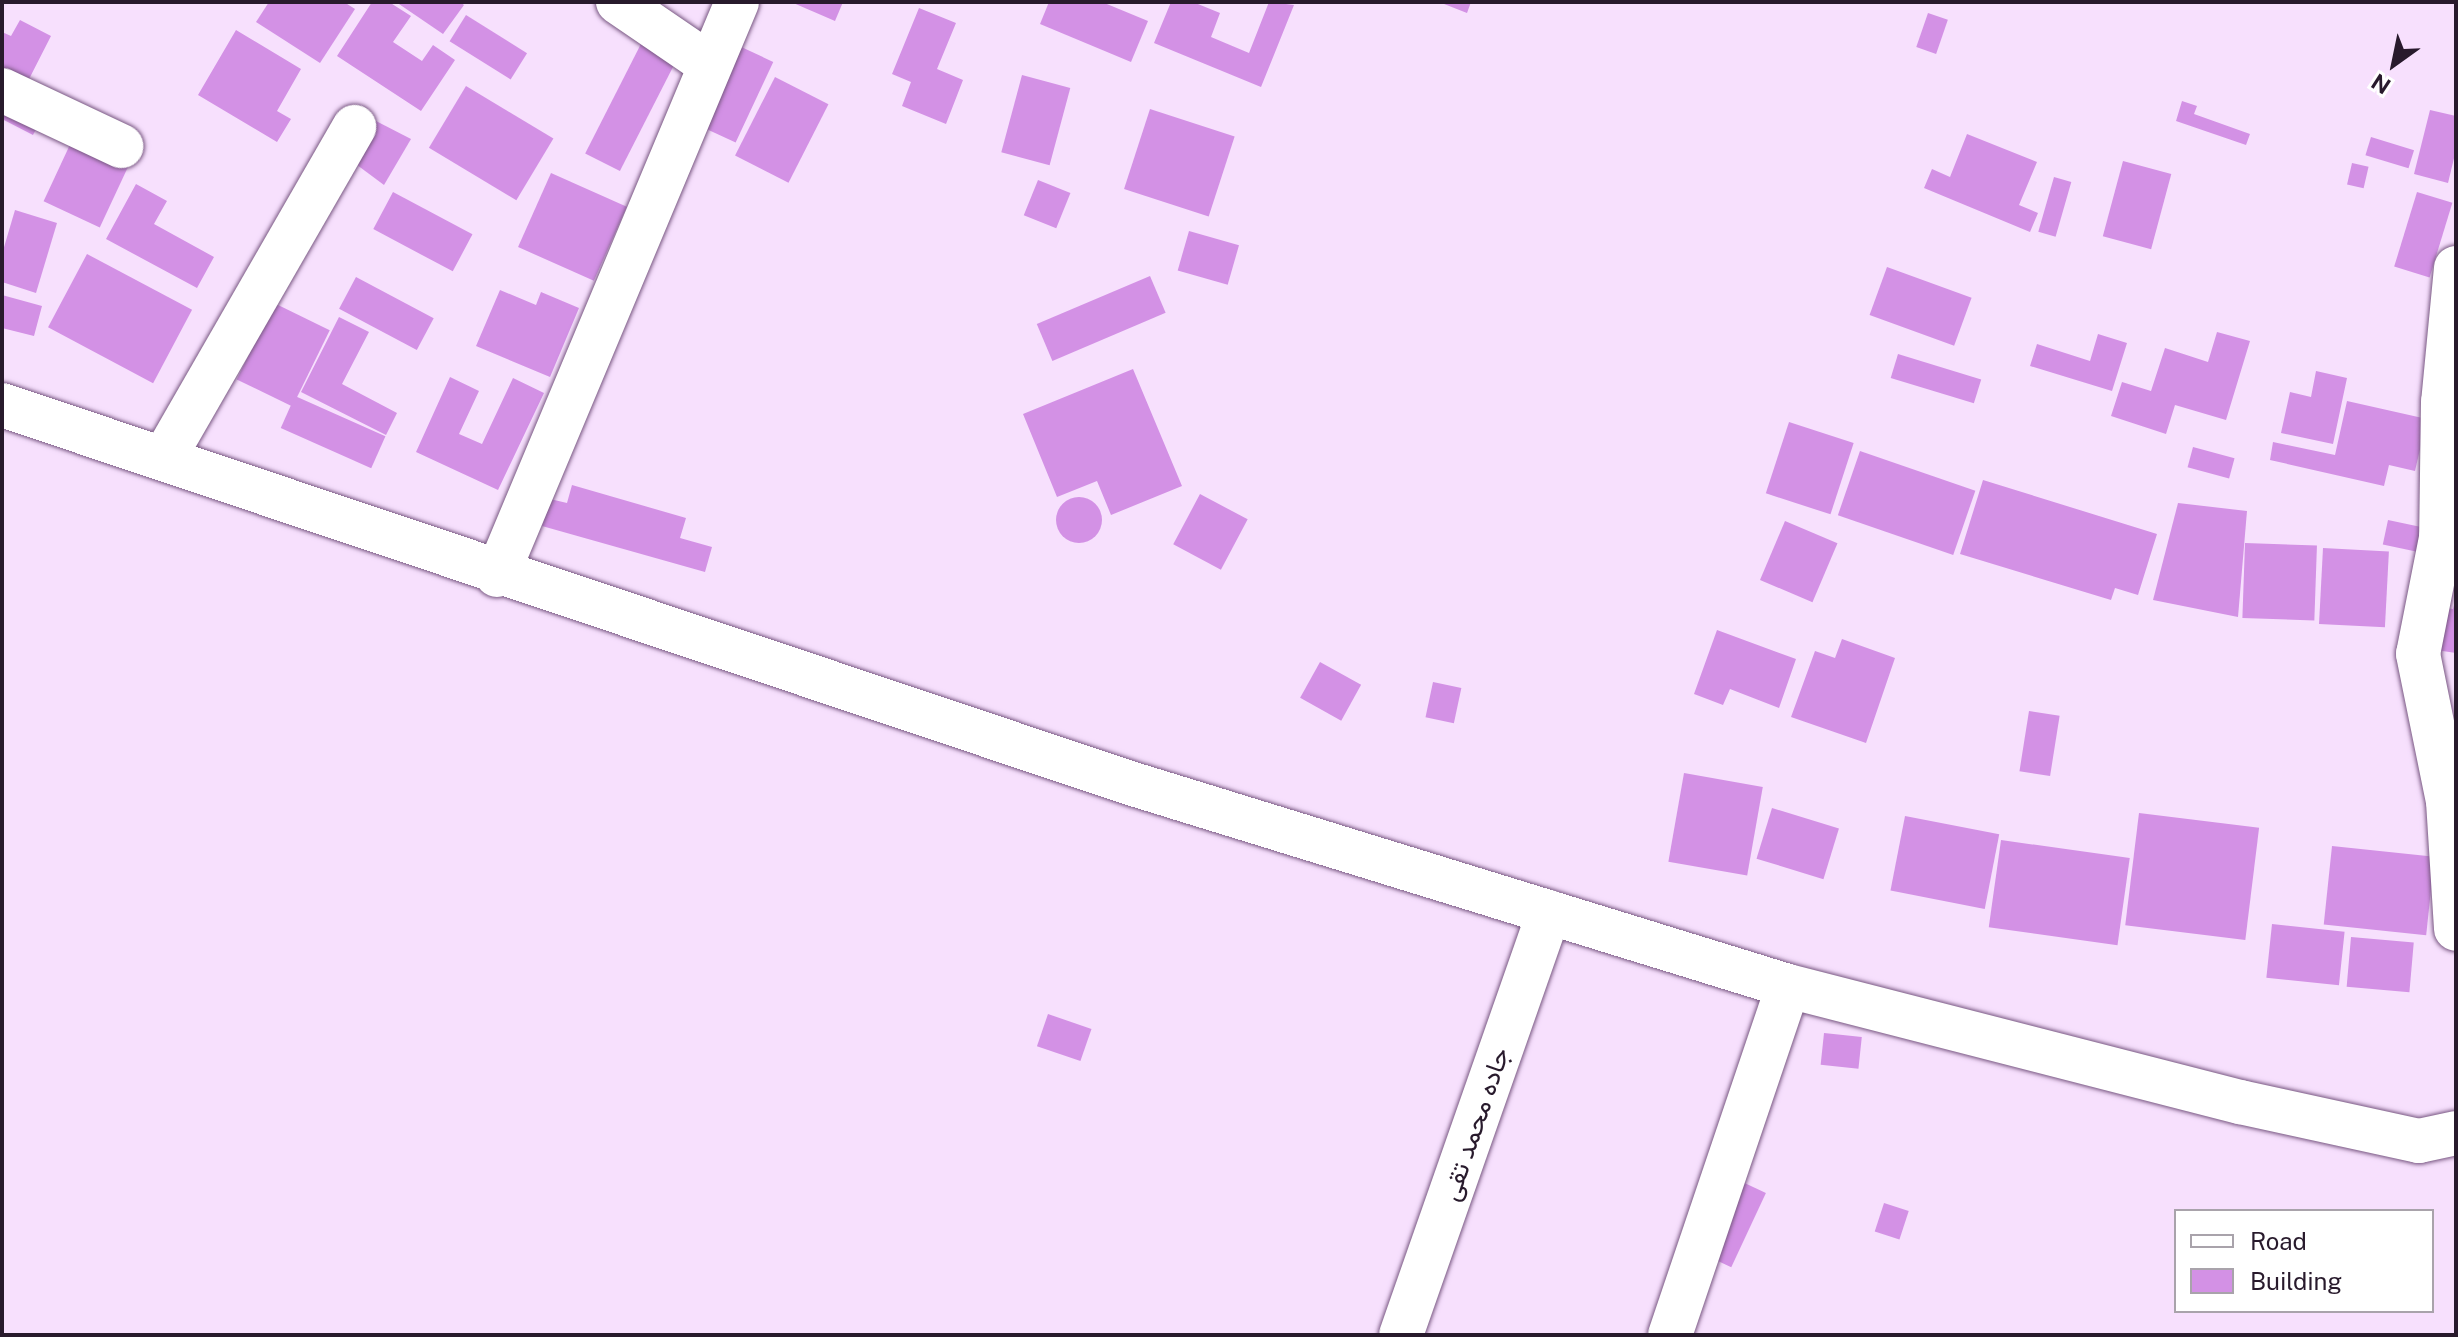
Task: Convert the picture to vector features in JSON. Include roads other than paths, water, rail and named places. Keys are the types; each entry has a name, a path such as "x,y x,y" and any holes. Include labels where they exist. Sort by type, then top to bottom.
{"street":[{"path":"618,2 709,64"},
{"path":"497,575 737,2"},
{"path":"2,90 121,146"},
{"path":"164,458 354,127"},
{"path":"2456,268 2443,402 2441,538 2418,654 2448,801 2456,929"},
{"path":"2,405 164,458 497,575 1133,784 1788,986 2270,1109 2419,1141 2456,1133"},
{"name":"جاده محمد تقی","path":"1401,1335 1549,912"},
{"path":"1670,1335 1788,986"}]}
